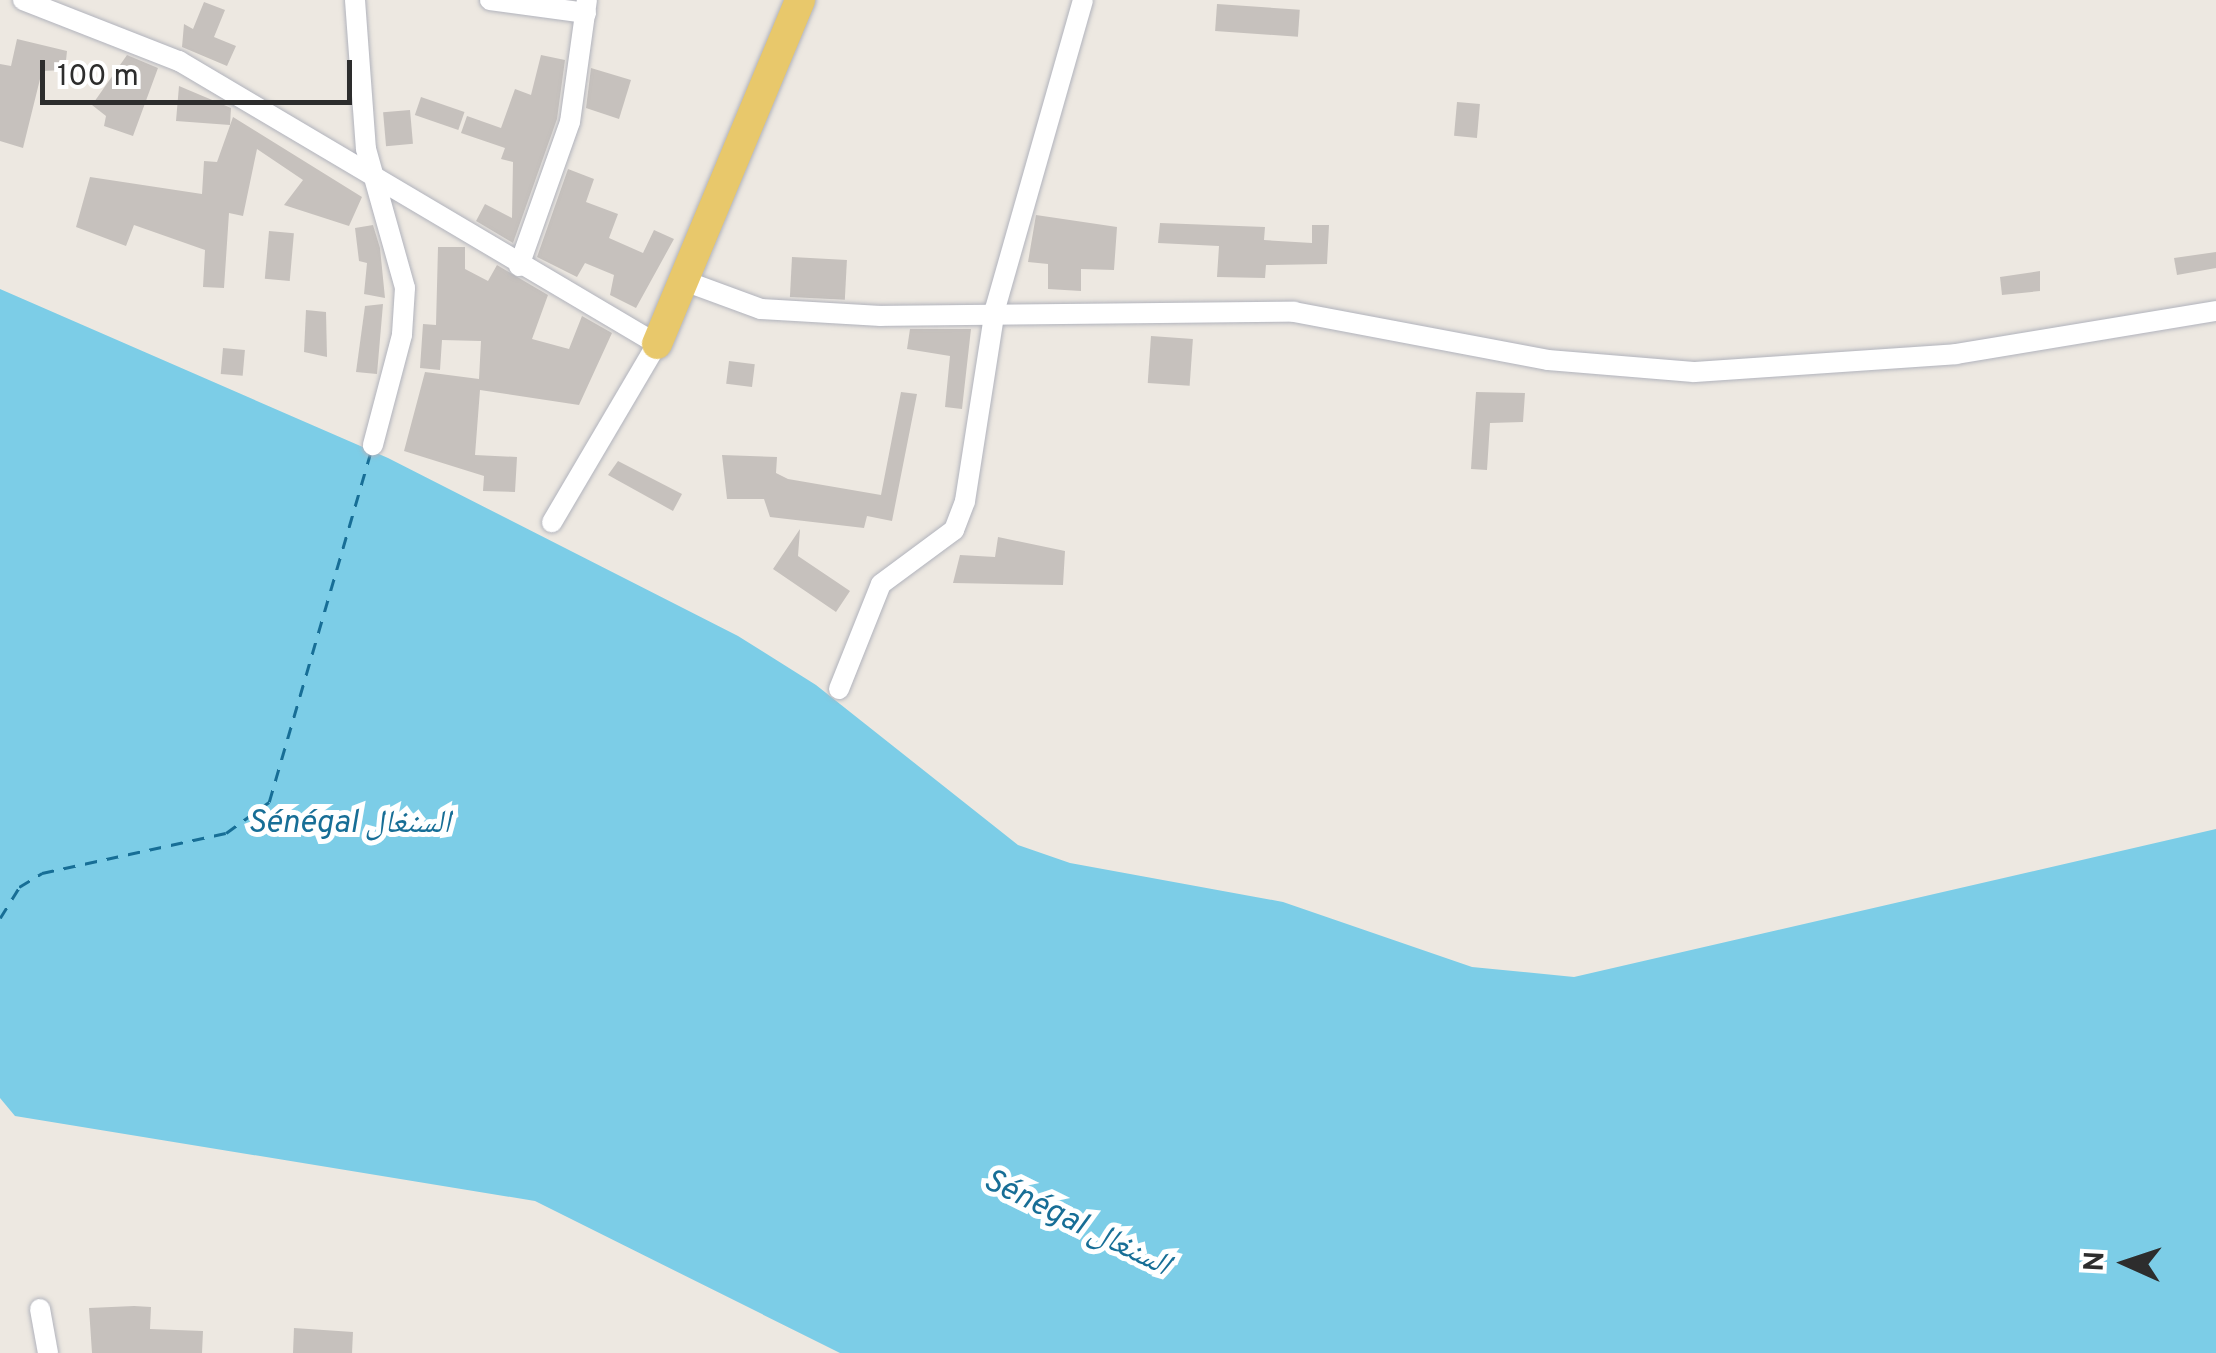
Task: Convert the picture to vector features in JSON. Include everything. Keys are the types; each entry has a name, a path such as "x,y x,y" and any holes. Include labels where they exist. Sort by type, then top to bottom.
{"main road":[{"path":"657,344 800,0"}],"street":[{"path":"23,0 179,61 373,180 657,344 552,522"},
{"path":"355,0 373,180 404,288 402,335 373,445"},
{"path":"490,0 587,6 570,122 519,266"},
{"path":"839,689 881,584 954,530 996,309 1083,0"},
{"path":"682,280 761,310 882,316 996,309 1294,312 1548,360 1694,372 1956,354 2216,311"},
{"path":"40,1309 48,1353"}],"water":[{"name":"Sénégal السنغال","path":"0,289 388,458 738,636 816,685 1018,845 1070,863 1283,902 1472,967 1574,977 2216,829 2216,1353 840,1353 535,1201 15,1116 0,1098"}],"building":[{"path":"204,2 225,10 214,37 236,46 227,66 182,47 184,24 193,29"},
{"path":"1217,4 1300,10 1298,37 1215,31"},
{"path":"17,39 67,51 65,70 42,71 23,148 0,141 0,64 11,66"},
{"path":"127,55 158,68 133,136 104,126 106,116 92,105"},
{"path":"541,55 565,60 557,119 513,243 476,221 485,204 512,218 513,162 501,159 505,148 461,133 467,116 501,128 515,89 531,95"},
{"path":"591,68 631,80 619,119 586,108"},
{"path":"179,86 231,108 230,125 176,121"},
{"path":"421,97 464,112 458,130 415,115"},
{"path":"1457,102 1480,104 1477,138 1454,136"},
{"path":"410,110 413,144 386,146 383,112"},
{"path":"233,117 362,197 349,226 284,205 303,180 257,149 243,216 229,213 224,288 203,287 205,250 134,225 126,246 76,227 90,177 202,194 204,161 217,162"},
{"path":"568,169 594,179 586,202 618,214 609,238 643,253 654,230 674,239 636,308 610,295 614,275 585,263 577,277 537,257"},
{"path":"1036,215 1117,227 1114,270 1081,269 1081,291 1048,289 1048,264 1028,262"},
{"path":"1160,223 1265,227 1264,240 1312,243 1312,225 1329,225 1327,264 1266,265 1265,278 1217,277 1219,246 1158,243"},
{"path":"373,225 380,248 385,298 364,294 367,263 359,261 355,228"},
{"path":"269,231 294,233 290,281 265,279"},
{"path":"438,247 465,247 465,269 488,281 497,265 548,295 532,339 569,349 582,316 612,333 579,405 480,390 475,455 517,457 515,492 483,491 484,476 404,451 425,372 479,379 481,341 442,340 440,370 420,368 423,324 436,325"},
{"path":"2216,252 2216,268 2177,275 2174,258"},
{"path":"792,257 847,260 845,300 790,297"},
{"path":"2040,271 2040,291 2002,295 2000,277"},
{"path":"383,304 377,374 356,372 365,306"},
{"path":"306,310 326,312 327,357 304,352"},
{"path":"910,329 971,329 962,409 945,407 950,356 907,349"},
{"path":"1151,336 1193,339 1190,386 1148,383"},
{"path":"223,348 245,350 243,376 221,374"},
{"path":"729,361 755,364 752,387 726,384"},
{"path":"901,392 917,394 892,521 867,516 864,528 770,517 764,499 727,499 722,455 777,457 776,473 788,479 881,495"},
{"path":"1476,392 1525,393 1523,422 1490,423 1487,470 1471,469"},
{"path":"618,461 682,494 673,511 608,475"},
{"path":"800,529 798,556 850,591 836,612 773,569"},
{"path":"998,537 1065,551 1063,585 953,583 960,555 995,557"},
{"path":"151,1307 150,1329 203,1331 202,1353 92,1353 89,1308"},
{"path":"294,1328 353,1332 352,1353 293,1353"}],"ferry route":[{"path":"0,918 19,887 42,873 226,833 269,802 370,454"}]}
